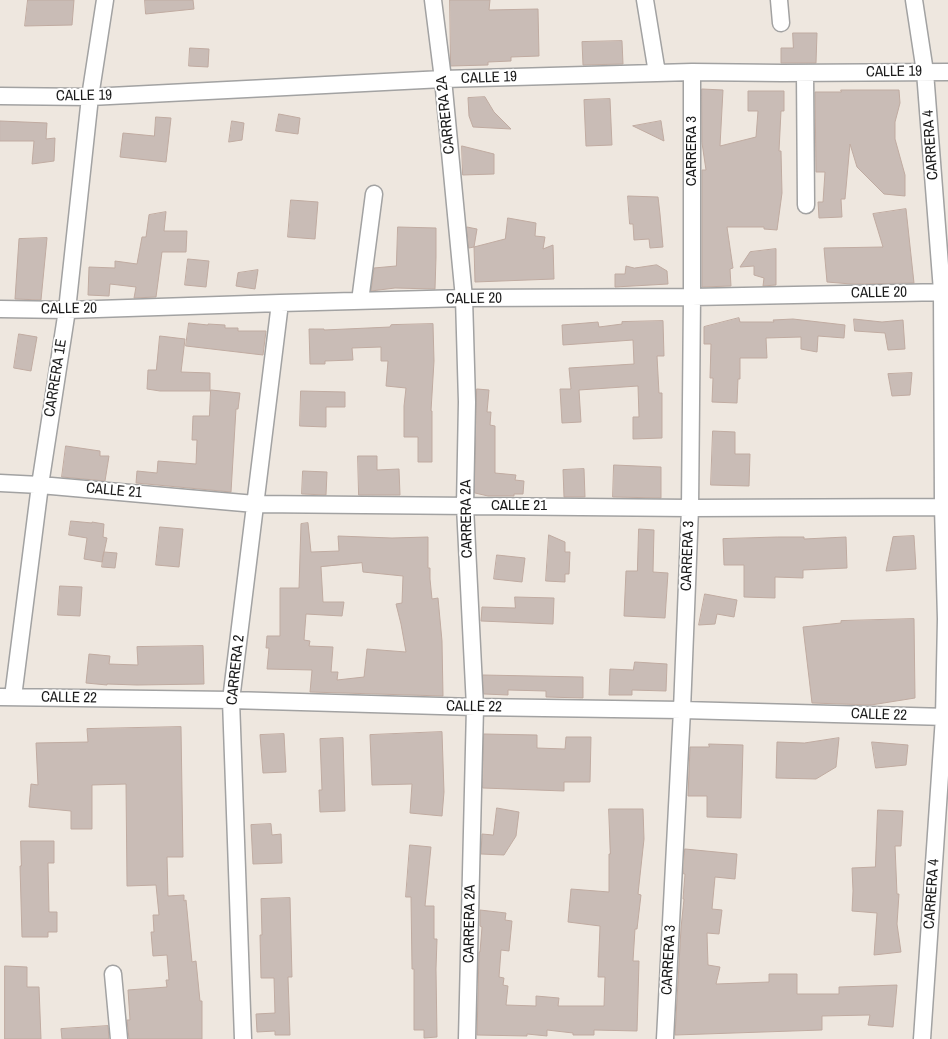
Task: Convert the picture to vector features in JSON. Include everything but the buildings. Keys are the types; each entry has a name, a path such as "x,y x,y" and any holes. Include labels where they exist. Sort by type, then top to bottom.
{"street":[{"name":"CARRERA 1E","path":"6,697 66,310 90,97 105,0"},
{"name":"CARRERA 2A","path":"433,0 443,79 464,298 467,402 465,506 475,708 467,1039"},
{"path":"645,0 656,73"},
{"path":"779,0 781,22"},
{"name":"CARRERA 4","path":"914,0 925,72 945,291 946,717 922,1039"},
{"name":"CALLE 19","path":"0,96 90,97 443,79 692,72 948,72"},
{"name":"CARRERA 3","path":"665,1039 682,710 690,508 692,72"},
{"path":"805,73 806,205"},
{"path":"360,301 374,194"},
{"name":"CALLE 20","path":"0,309 66,310 464,298 692,297 945,291"},
{"name":"CARRERA 2","path":"243,1039 231,700 280,303"},
{"name":"CALLE 21","path":"0,483 255,504 690,508 945,507"},
{"name":"CALLE 22","path":"6,697 231,700 475,708 682,710 946,717"},
{"path":"113,974 119,1039"}]}
